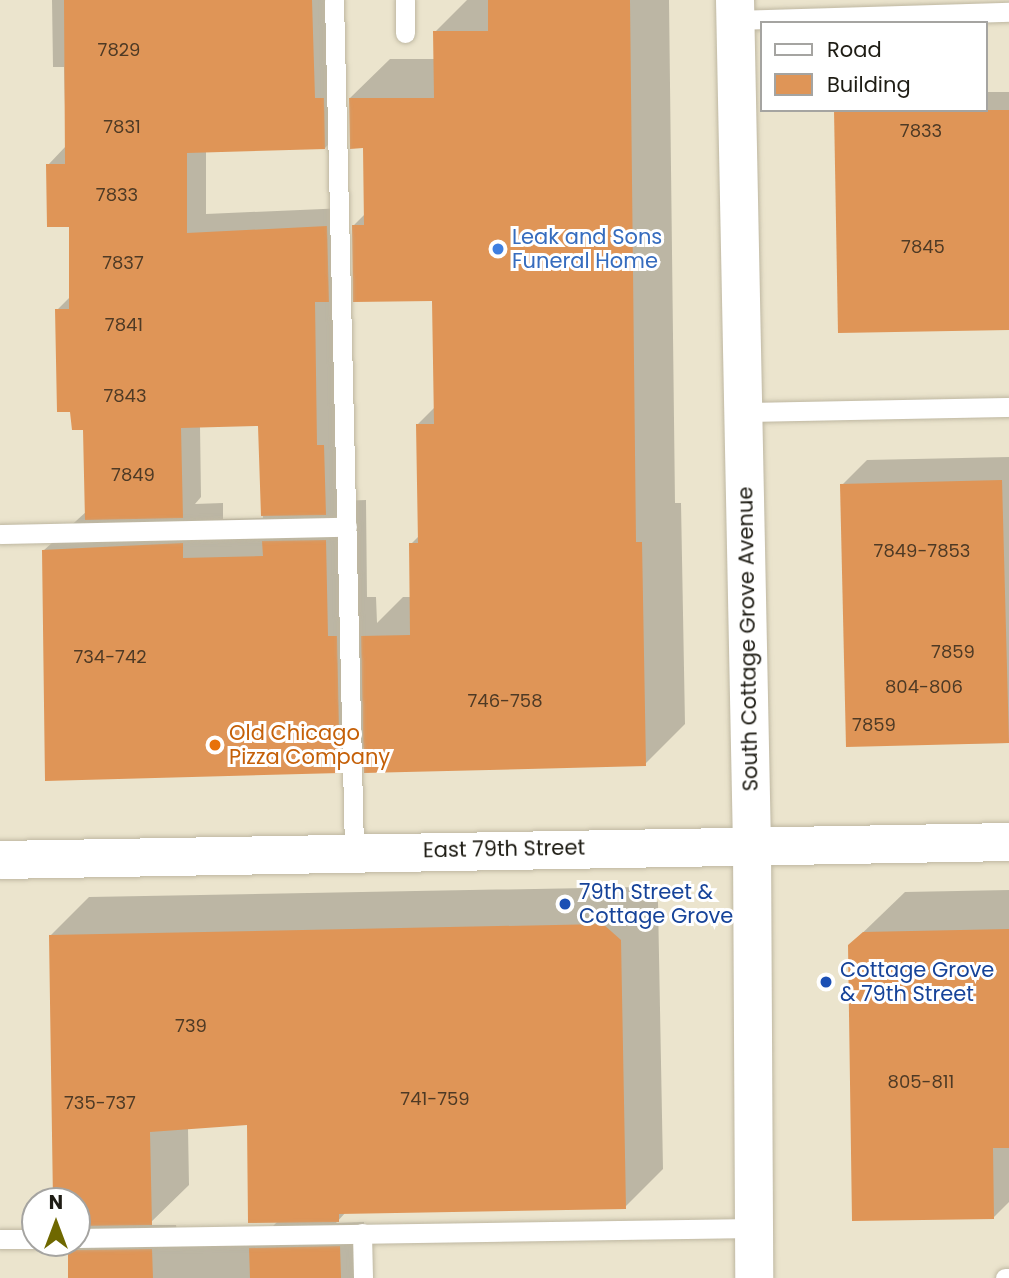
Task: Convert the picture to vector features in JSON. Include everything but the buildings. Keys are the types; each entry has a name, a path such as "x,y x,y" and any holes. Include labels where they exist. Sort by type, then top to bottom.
{"main road":[{"name":"South Cottage Grove Avenue","path":"735,10 752,844 754,1278"},
{"name":"East 79th Street","path":"0,860 354,851 1009,842"}],"lane":[{"path":"334,0 354,851"},
{"path":"405,0 405,33"},
{"path":"735,10 1009,12"},
{"path":"744,412 1009,407"},
{"path":"0,534 347,527"},
{"path":"91,1238 754,1228"},
{"path":"362,1233 363,1278"},
{"path":"0,1239 21,1238"}],"place":[{"name":"Leak and Sons Funeral Home","path":"498,249"},
{"name":"Old Chicago Pizza Company","path":"215,745"},
{"name":"79th Street & Cottage Grove","path":"565,904"},
{"name":"Cottage Grove & 79th Street","path":"826,982"}]}
